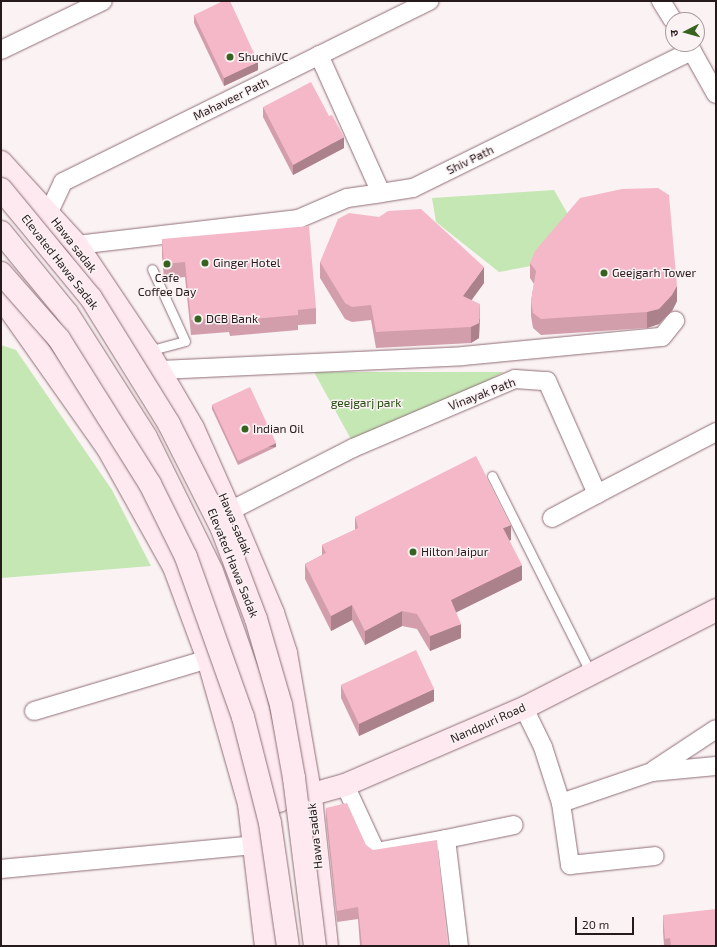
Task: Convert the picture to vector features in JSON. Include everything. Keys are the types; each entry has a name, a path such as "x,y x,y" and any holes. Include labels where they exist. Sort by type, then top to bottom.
{"main road":[{"name":"Hawa sadak","path":"1,162 49,212 77,245 160,370 193,428 273,614 286,654 311,797 327,946"},
{"name":"Elevated Hawa Sadak","path":"1,189 91,298 168,424 222,529 256,619 281,705 294,778 315,946"},
{"path":"1,232 67,312 146,437 212,571 253,686 279,801"},
{"path":"1,273 59,339 150,484 186,558 243,717 270,823 288,946"},
{"path":"1,297 108,447 174,567 208,659 249,804 263,944"},
{"name":"Nandpuri Road","path":"249,804 311,797 345,785 524,708 716,610"}],"street":[{"path":"1,50 103,1"},
{"name":"Mahaveer Path","path":"49,212 63,182 430,1"},
{"path":"661,1 668,12"},
{"name":"Shiv Path","path":"77,245 298,219 347,198 413,188 680,52"},
{"path":"693,52 716,94"},
{"path":"319,55 381,193"},
{"path":"160,370 471,356 662,337 674,321"},
{"name":"Vinayak Path","path":"230,511 353,448 515,379 547,381 596,494"},
{"path":"552,518 716,432"},
{"path":"34,711 208,659"},
{"path":"524,708 543,747 561,803 570,865 656,856"},
{"path":"652,772 716,729"},
{"path":"561,803 652,772 716,766"},
{"path":"345,785 376,852 514,825"},
{"path":"446,839 459,946"},
{"path":"1,869 253,845"}],"lane":[{"path":"148,351 185,341 152,269"},
{"path":"492,476 591,674"}],"green space":[{"path":"554,190 570,218 531,266 499,272 436,222 432,198"},
{"path":"1,345 16,350 112,490 151,566 1,578"},
{"name":"geejgarj park","path":"314,372 504,372 433,408 352,441"}],"building":[{"path":"223,1 230,1 258,62 224,78 194,15"},
{"path":"311,82 329,116 332,115 344,137 293,165 263,107"},
{"name":"Geejgarh Tower","path":"658,188 669,195 677,286 672,295 659,309 647,312 541,319 533,313 531,301 536,271 530,263 535,251 580,198 622,189"},
{"path":"421,209 484,267 463,296 480,304 479,323 471,327 376,332 371,305 352,307 345,303 320,262 338,219 349,213 379,217 388,211"},
{"path":"309,226 316,308 298,310 298,315 230,321 229,316 191,320 185,262 164,264 162,239"},
{"path":"250,387 276,443 238,461 212,405"},
{"name":"Hilton Jaipur","path":"476,456 511,525 503,528 522,565 451,600 461,624 430,636 417,614 402,611 365,631 352,605 331,616 305,564 326,553 322,545 358,528 355,517"},
{"path":"416,650 434,689 359,724 341,685"},
{"path":"347,803 366,845 373,850 437,840 448,946 362,946 358,907 337,911 326,808"},
{"path":"716,909 716,946 671,946 670,938 665,939 663,915"}],"place":[{"name":"ShuchiVC","path":"230,57"},
{"name":"Ginger Hotel","path":"205,263"},
{"name":"Cafe Coffee Day","path":"167,264"},
{"name":"Geejgarh Tower","path":"604,273"},
{"name":"DCB Bank","path":"198,319"},
{"name":"Indian Oil","path":"245,429"},
{"name":"Hilton Jaipur","path":"413,552"}]}
